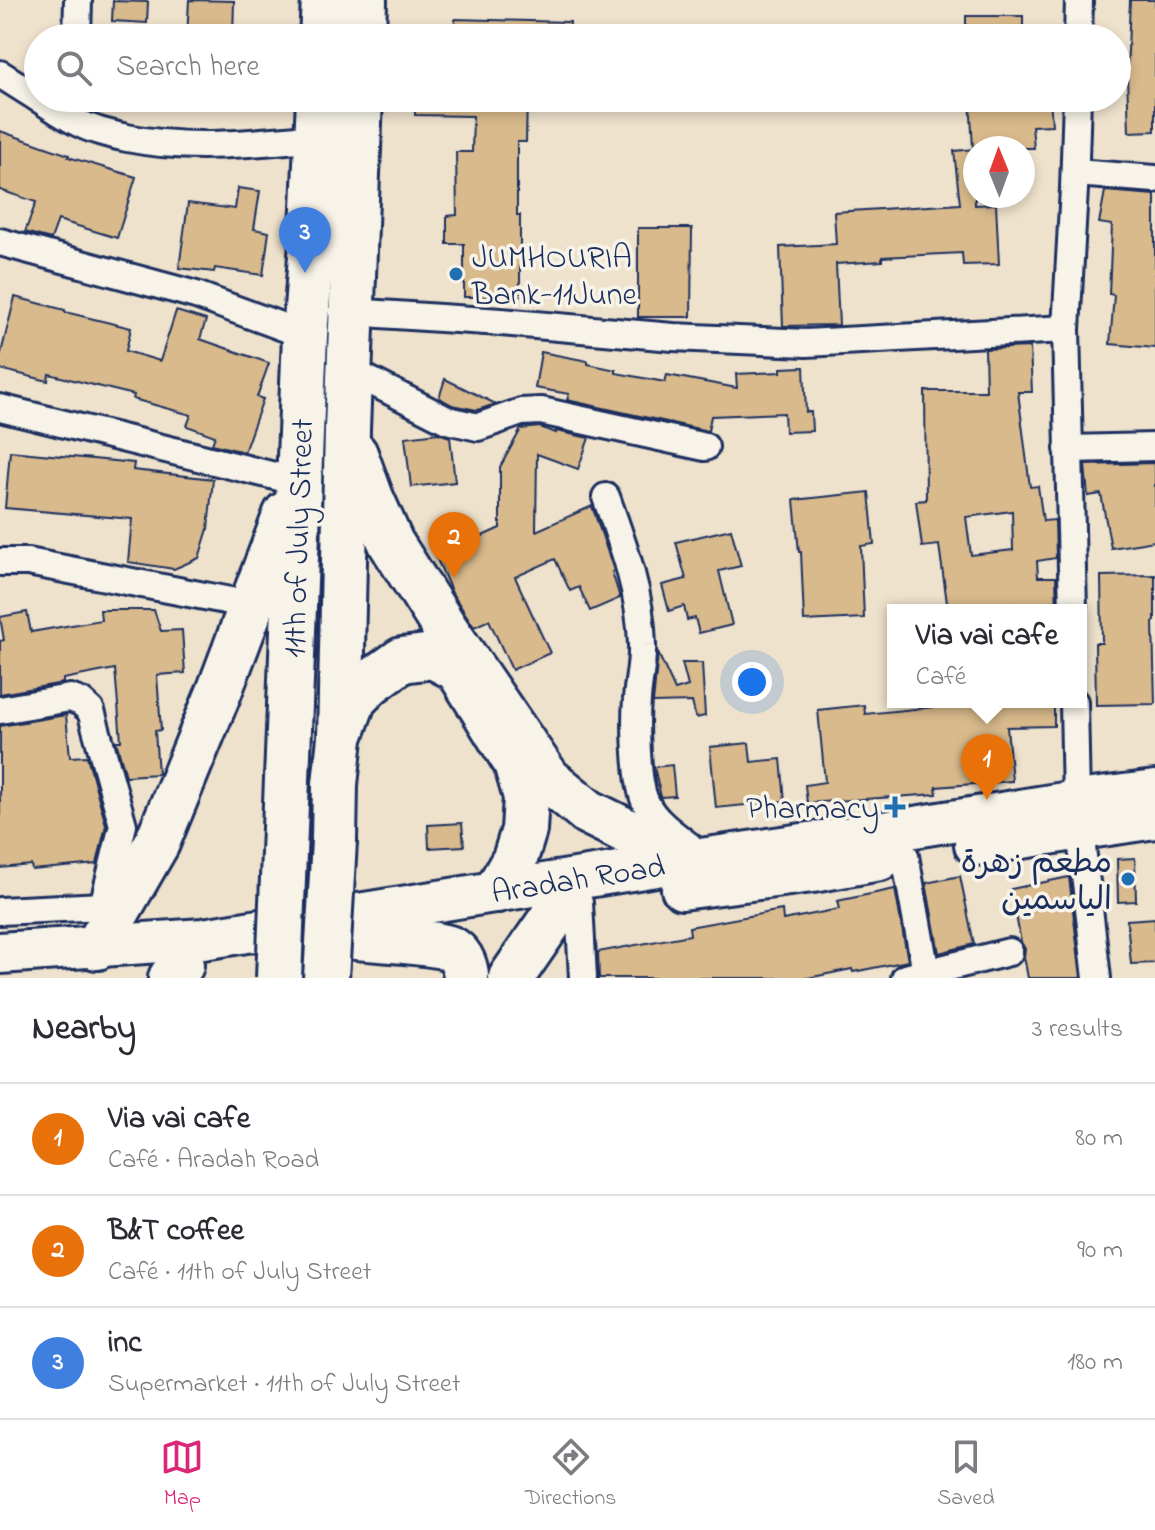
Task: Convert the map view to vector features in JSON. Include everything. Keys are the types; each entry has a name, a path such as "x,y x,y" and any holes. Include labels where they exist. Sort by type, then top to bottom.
{"highway":[{"path":"323,24 324,0"},
{"path":"363,24 364,0"},
{"name":"11th of July Street","path":"326,978 340,738 350,312 359,112"},
{"name":"11th of July Street","path":"279,978 305,335 318,117"},
{"path":"347,429 371,498 391,543 548,779 588,812 696,860"},
{"path":"108,918 157,843 219,692 299,482"},
{"path":"340,738 354,699 402,660 433,656 458,669 516,763 526,797 524,830 515,859 497,890"},
{"path":"511,978 569,906"},
{"path":"356,937 453,950 463,962 466,978"}],"main road":[{"name":"Aradah Road","path":"0,975 176,971 356,937 812,872 905,856 1078,816 1155,791"},
{"name":"Aradah Road","path":"0,953 108,918 203,939 497,890 871,834 1078,816 1155,818"}],"street":[{"path":"77,24 78,0"},
{"path":"1078,24 1079,0"},
{"path":"0,74 24,89"},
{"path":"78,112 105,134 148,142 198,146 235,145 318,117"},
{"path":"1073,604 1066,329 1077,112"},
{"path":"1075,173 1155,179"},
{"path":"0,242 196,295 305,335"},
{"path":"350,312 673,337 806,343 1066,329"},
{"path":"349,370 462,425 478,427 521,412 541,411 705,447"},
{"path":"0,408 299,482"},
{"path":"1068,449 1155,447"},
{"path":"606,497 632,578 643,646 636,705 642,792 647,806 696,860"},
{"path":"0,562 28,562 251,605"},
{"path":"0,710 70,698 91,711 123,825 108,918 0,911"},
{"path":"1074,708 1078,816 1097,978"},
{"path":"905,856 919,977 1009,952"},
{"path":"569,906 583,978"}],"building":[{"path":"189,0 234,1 233,24 188,24"},
{"path":"1130,0 1155,0 1155,131 1129,132"},
{"path":"113,1 148,2 147,23 112,21"},
{"path":"966,16 1023,16 1023,24 966,24"},
{"path":"455,19 570,22 570,24 455,24"},
{"path":"415,112 527,112 526,142 517,142 520,297 464,297 464,244 447,244 447,216 457,215 456,152 472,152 473,116 415,115"},
{"path":"971,112 1051,112 1052,125 1032,126 1033,136 972,136"},
{"path":"0,131 68,157 136,177 117,238 58,220 51,239 25,232 36,202 0,190"},
{"path":"963,150 963,208 996,208 999,264 963,265 962,253 882,257 882,261 836,264 839,325 783,326 780,247 836,244 834,212 960,204 954,151"},
{"path":"238,188 260,191 254,229 269,232 263,275 215,268 214,272 179,268 188,203 235,209"},
{"path":"1105,191 1155,195 1155,348 1110,344 1114,295 1109,294 1112,225 1099,223"},
{"path":"638,228 692,228 691,317 638,317"},
{"path":"15,297 131,328 126,351 160,361 176,311 206,320 200,339 269,363 257,397 263,399 244,452 212,444 215,436 187,426 191,415 133,399 134,395 49,374 48,381 0,369 0,357"},
{"path":"1030,347 1032,392 1018,392 1030,487 1038,486 1043,521 1055,520 1056,558 1037,561 1038,577 1056,577 1057,604 947,604 939,545 922,547 916,501 926,500 925,391 986,391 985,349","holes":["1012,511 1013,550 971,555 966,517"]},
{"path":"541,352 588,361 588,364 616,370 616,373 665,382 667,375 737,388 736,374 781,372 781,368 804,367 806,412 811,412 812,431 785,432 784,413 711,416 708,431 567,400 569,394 535,388"},
{"path":"445,379 496,404 477,410 452,405 439,398"},
{"path":"540,427 589,438 578,469 537,454 536,531 592,506 620,598 590,611 579,587 570,591 555,559 515,577 550,653 512,670 489,620 474,627 452,593 436,557 500,528 500,467 521,429"},
{"path":"438,433 450,437 455,482 411,487 405,437"},
{"path":"10,451 134,463 133,470 213,479 208,529 199,558 174,569 128,562 132,519 5,508"},
{"path":"1155,463 1155,541 1111,548 1101,494 1088,496 1085,465"},
{"path":"869,492 874,544 861,546 864,618 804,621 801,552 794,500"},
{"path":"731,529 741,566 719,571 732,625 699,633 695,618 687,620 684,606 669,611 662,585 686,579 676,542"},
{"path":"1155,575 1155,704 1096,705 1095,643 1102,643 1101,576"},
{"path":"100,610 154,610 161,631 182,630 185,673 157,675 161,730 155,731 158,774 126,776 116,741 121,741 115,669 63,679 63,683 0,694 0,641 4,640 0,617 27,612 31,632 101,620"},
{"path":"658,653 675,690 688,686 682,663 702,663 705,716 696,718 692,702 653,703"},
{"path":"864,705 865,714 924,708 1054,708 1054,726 1007,727 1012,781 936,787 937,794 807,803 805,785 825,782 818,710"},
{"path":"66,715 70,757 87,756 106,825 97,864 32,870 31,865 0,868 0,726"},
{"path":"749,743 751,762 781,759 785,801 716,808 710,747"},
{"path":"672,765 675,796 661,797 654,767"},
{"path":"462,823 464,846 429,848 428,825"},
{"path":"1135,858 1136,901 1118,902 1117,859"},
{"path":"960,876 974,944 939,953 926,883"},
{"path":"1069,877 1081,978 1028,978 1025,949 1011,889"},
{"path":"895,889 908,961 808,978 599,978 598,952 690,935 689,927 782,910 783,920 839,909 837,901"},
{"path":"1155,918 1155,963 1131,964 1127,920"}],"place":[{"name":"inc","path":"305,273"},
{"name":"JUMHOURIA Bank-11June","path":"456,274"},
{"name":"B&T coffee","path":"454,578"},
{"name":"Via vai cafe","path":"987,800"},
{"name":"Pharmacy","path":"895,807"},
{"name":"مطعم زهرة الياسمين","path":"1128,879"}]}
